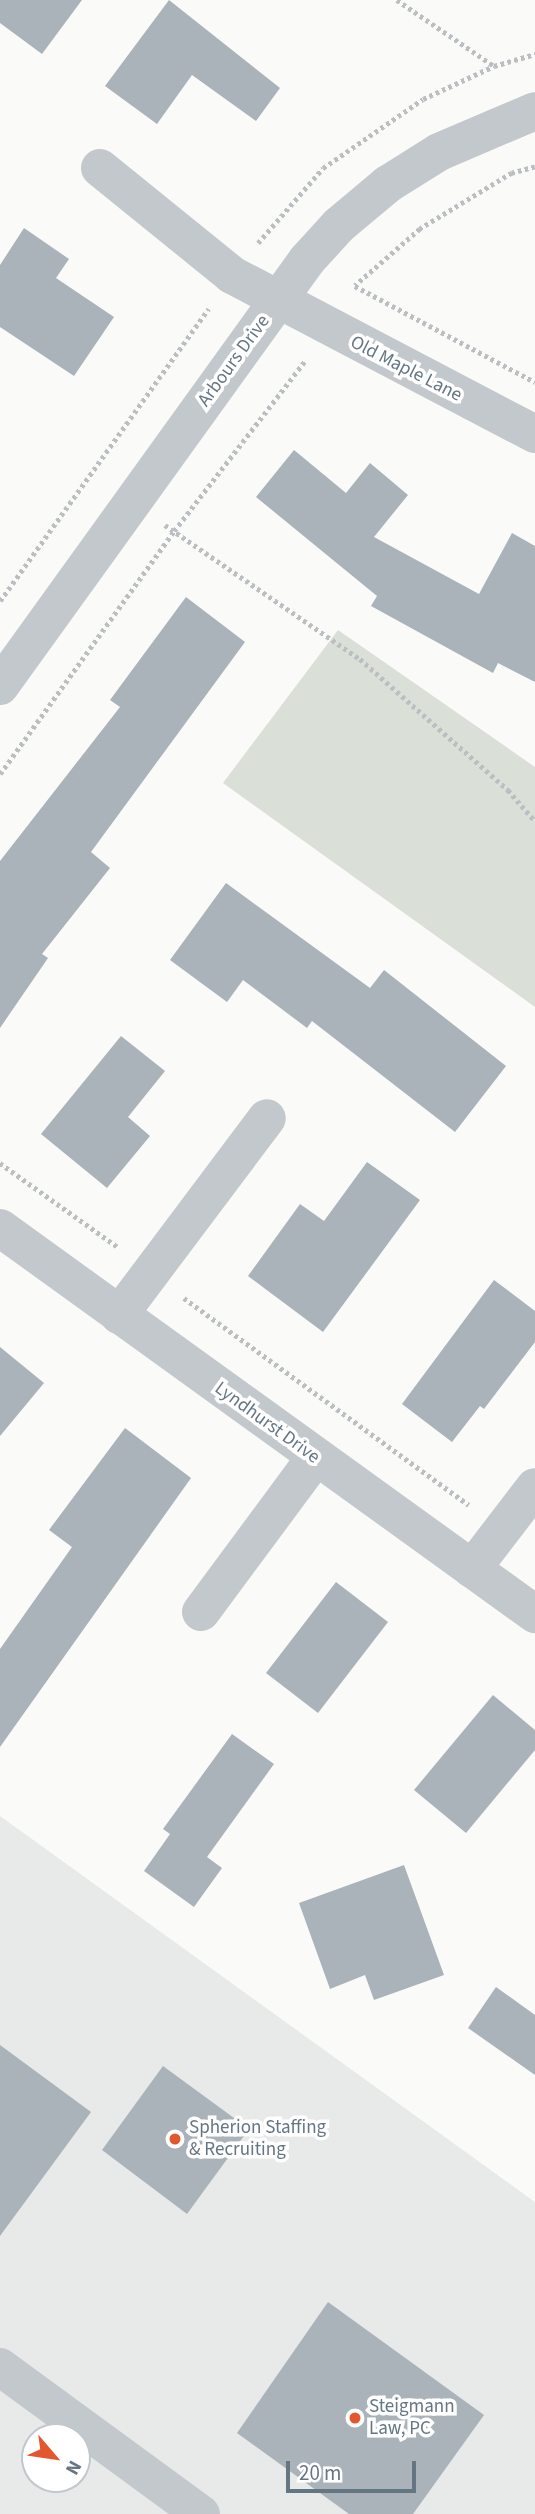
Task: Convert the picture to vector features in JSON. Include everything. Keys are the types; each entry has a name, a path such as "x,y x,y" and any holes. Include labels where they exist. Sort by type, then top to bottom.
{"street":[{"name":"Arbours Drive","path":"6,665 307,260 339,225 388,184 439,152 535,111"},
{"name":"Old Maple Lane","path":"100,168 232,275 535,435"},
{"path":"119,1315 153,1274 267,1118"},
{"name":"Lyndhurst Drive","path":"0,1228 315,1458 535,1614"},
{"path":"201,1612 315,1458"},
{"path":"472,1569 504,1531 535,1487"},
{"path":"0,2367 201,2514"}],"path":[{"path":"397,0 494,66 535,54"},
{"path":"535,167 512,173 420,229 355,286 535,382"},
{"path":"0,774 174,531 307,357"},
{"path":"174,531 360,659 508,790 535,821"},
{"path":"0,1163 504,1531"}],"shaded area":[{"path":"338,630 535,767 535,1007 223,783"},
{"path":"0,1816 535,2202 535,2514 0,2514"}],"building":[{"path":"0,0 82,0 42,54 0,23"},
{"path":"169,0 280,88 256,121 192,75 157,124 105,86"},
{"path":"24,228 69,259 56,278 114,317 74,376 0,327 0,265"},
{"path":"294,450 346,493 370,463 408,495 374,537 479,594 512,533 535,546 535,682 498,663 493,673 371,606 377,596 256,497"},
{"path":"186,597 245,642 91,852 110,868 42,954 48,958 0,1028 0,861 120,707 110,700"},
{"path":"226,883 370,988 384,970 506,1066 455,1132 312,1021 307,1028 243,980 227,1002 170,960"},
{"path":"121,1036 165,1071 128,1117 150,1136 107,1188 41,1134"},
{"path":"367,1162 420,1200 323,1332 248,1276 300,1204 324,1221"},
{"path":"494,1280 535,1311 535,1342 484,1409 480,1406 452,1442 402,1404"},
{"path":"0,1347 44,1383 0,1436"},
{"path":"125,1428 191,1478 0,1747 0,1649 72,1547 49,1530"},
{"path":"336,1582 388,1622 318,1713 266,1673"},
{"path":"493,1695 535,1730 535,1750 466,1833 414,1790"},
{"path":"232,1734 274,1764 207,1857 222,1868 194,1907 144,1871 170,1834 163,1829"},
{"path":"404,1865 444,1975 374,2000 365,1975 330,1989 299,1903"},
{"path":"496,1987 535,2015 535,2075 468,2028"},
{"path":"0,2045 91,2112 0,2236"},
{"name":"Spherion Staffing & Recruiting","path":"163,2066 249,2129 187,2214 102,2150"},
{"path":"328,2302 484,2415 413,2514 349,2514 237,2433"}],"place":[{"name":"Spherion Staffing & Recruiting","path":"175,2139"},
{"name":"Steigmann Law, PC","path":"355,2418"}]}
